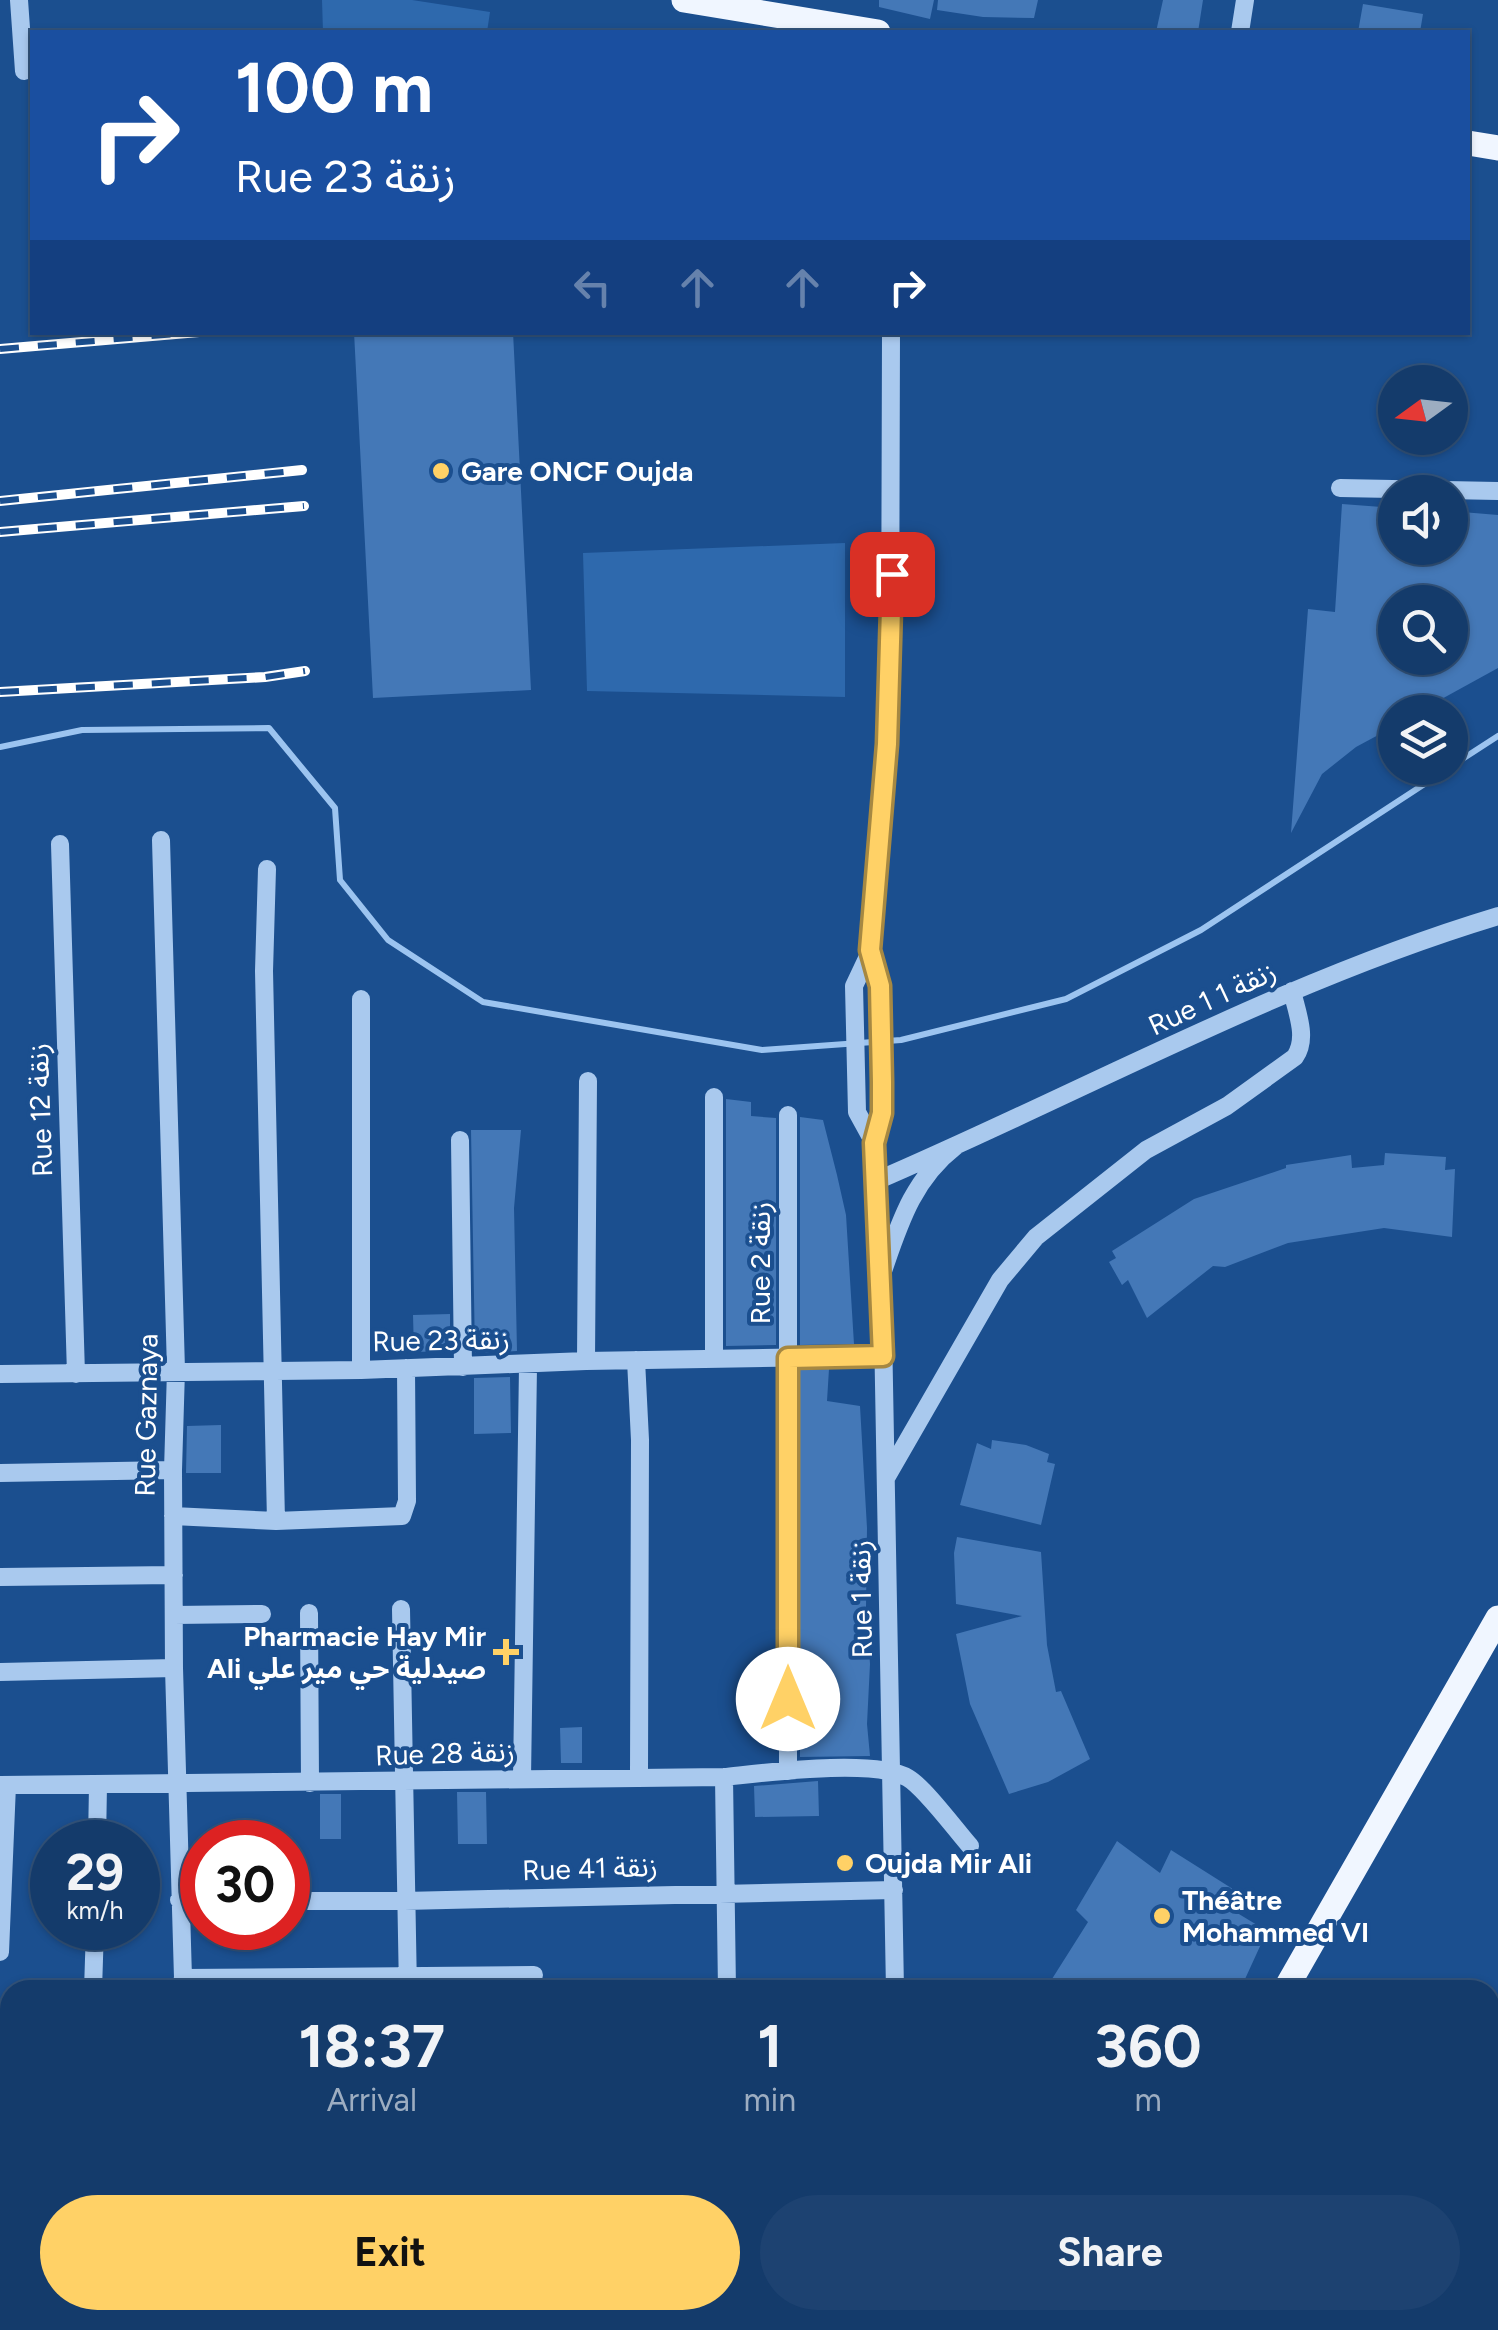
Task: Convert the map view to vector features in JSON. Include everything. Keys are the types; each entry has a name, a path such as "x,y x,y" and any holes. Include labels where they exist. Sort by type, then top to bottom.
{"main road":[{"path":"684,0 804,10 871,30"},
{"path":"1470,142 1498,148"},
{"path":"1291,1980 1498,1618"}],"street":[{"path":"19,0 24,71"},
{"path":"1240,30 1245,0"},
{"path":"874,1143 856,1112 854,986 870,950 890,684 891,335"},
{"path":"1340,488 1498,490"},
{"name":"Rue Gaznaya","path":"161,840 176,1370 174,1668 181,1980"},
{"name":"Rue 12 زنقة","path":"60,844 76,1374"},
{"path":"267,869 264,971 276,1521"},
{"name":"Rue 1 زنقة 1","path":"876,1180 1292,991 1380,954 1498,916"},
{"path":"870,950 880,986 882,1113 874,1143 882,1274"},
{"path":"886,1478 1000,1280 1036,1237 1146,1150 1227,1106 1295,1057 1302,1037 1292,991"},
{"path":"361,999 361,1370"},
{"path":"586,1361 588,1081"},
{"path":"714,1097 714,1359"},
{"name":"Rue 2 زنقة","path":"788,1114 788,1770"},
{"path":"460,1140 463,1367"},
{"name":"Rue 1 زنقة 1","path":"882,1326 882,1274 916,1186 956,1146"},
{"name":"Rue زنقة 1","path":"882,1326 895,1980"},
{"name":"Rue 23 زنقة","path":"0,1374 361,1370 883,1356"},
{"path":"636,1360 640,1440 639,1776"},
{"path":"522,1778 528,1366"},
{"path":"173,1516 276,1521 402,1516 406,1511 407,1484 406,1368"},
{"path":"0,1473 173,1470"},
{"path":"0,1577 174,1574"},
{"path":"401,1609 408,1980"},
{"path":"309,1613 310,1784"},
{"path":"174,1614 262,1614"},
{"path":"0,1672 174,1668"},
{"path":"892,1770 912,1780 970,1846"},
{"name":"Rue 28 زنقة","path":"3,1785 310,1784 892,1770"},
{"path":"724,1777 727,1980"},
{"path":"97,1820 98,1784"},
{"path":"0,1952 3,1785"},
{"name":"Rue 41 زنقة","path":"310,1900 894,1890"},
{"path":"93,1980 94,1950"},
{"path":"464,1980 534,1975"}],"shaded area":[{"path":"322,0 412,0 490,12 487,30 323,30"},
{"path":"845,543 845,697 587,691 583,553"}],"building":[{"path":"879,0 934,0 930,19 879,7"},
{"path":"938,0 1038,0 1034,18 983,17 937,10"},
{"path":"1163,0 1203,0 1198,30 1156,30"},
{"path":"1363,4 1423,14 1420,30 1358,30"},
{"name":"Gare ONCF Oujda","path":"354,335 513,335 531,690 373,698"},
{"path":"1342,504 1378,507 1378,565 1468,565 1468,512 1498,515 1498,668 1449,695 1378,695 1378,735 1322,774 1291,833 1308,609 1335,612"},
{"path":"726,1099 751,1102 751,1116 776,1118 776,1345 726,1346"},
{"path":"800,1117 823,1120 837,1175 846,1215 854,1344 800,1345"},
{"path":"471,1130 521,1130 514,1208 517,1351 475,1353"},
{"path":"1385,1153 1446,1157 1445,1170 1455,1169 1452,1237 1384,1228 1288,1243 1225,1267 1213,1266 1147,1318 1128,1280 1122,1285 1109,1262 1116,1258 1112,1251 1194,1199 1286,1165 1351,1155 1352,1168 1384,1165"},
{"path":"450,1314 450,1351 414,1352 413,1315"},
{"path":"829,1369 827,1401 860,1406 867,1528 870,1756 800,1757 800,1370"},
{"path":"510,1377 511,1433 474,1434 474,1378"},
{"path":"221,1425 221,1473 186,1473 187,1426"},
{"path":"992,1440 1026,1445 1049,1454 1047,1462 1055,1464 1041,1525 960,1505 977,1443 991,1449"},
{"path":"957,1537 1041,1552 1047,1645 1056,1692 1061,1691 1090,1759 1048,1782 1009,1794 970,1704 956,1634 1022,1616 956,1604"},
{"path":"582,1727 582,1763 561,1763 560,1728"},
{"path":"818,1781 819,1816 755,1817 754,1786"},
{"path":"457,1792 486,1792 487,1844 458,1844"},
{"path":"320,1794 341,1794 341,1839 320,1839"},
{"name":"Théâtre Mohammed VI","path":"1117,1841 1160,1873 1171,1850 1236,1891 1229,1908 1267,1931 1245,1980 1051,1980 1088,1922 1076,1910"}],"waterway":[{"path":"0,747 82,730 269,728 335,808 340,880 388,940 483,1002 762,1050 901,1040 1066,999 1201,930 1423,785"},
{"path":"1468,755 1498,736"}],"railway":[{"path":"0,349 164,335"},
{"path":"0,501 302,470"},
{"path":"0,532 304,506"},
{"path":"0,692 265,677 305,671"}],"place":[{"name":"Gare ONCF Oujda","path":"441,471"},
{"name":"Pharmacie Hay Mir Ali صيدلية حي مير علي","path":"506,1652"},
{"name":"Oujda Mir Ali","path":"845,1863"},
{"name":"Théâtre Mohammed VI","path":"1162,1916"}],"route":[{"path":"788,1699 788,1358 883,1356 874,1143 882,1113 880,986 870,950 884,804 892,574"}]}
